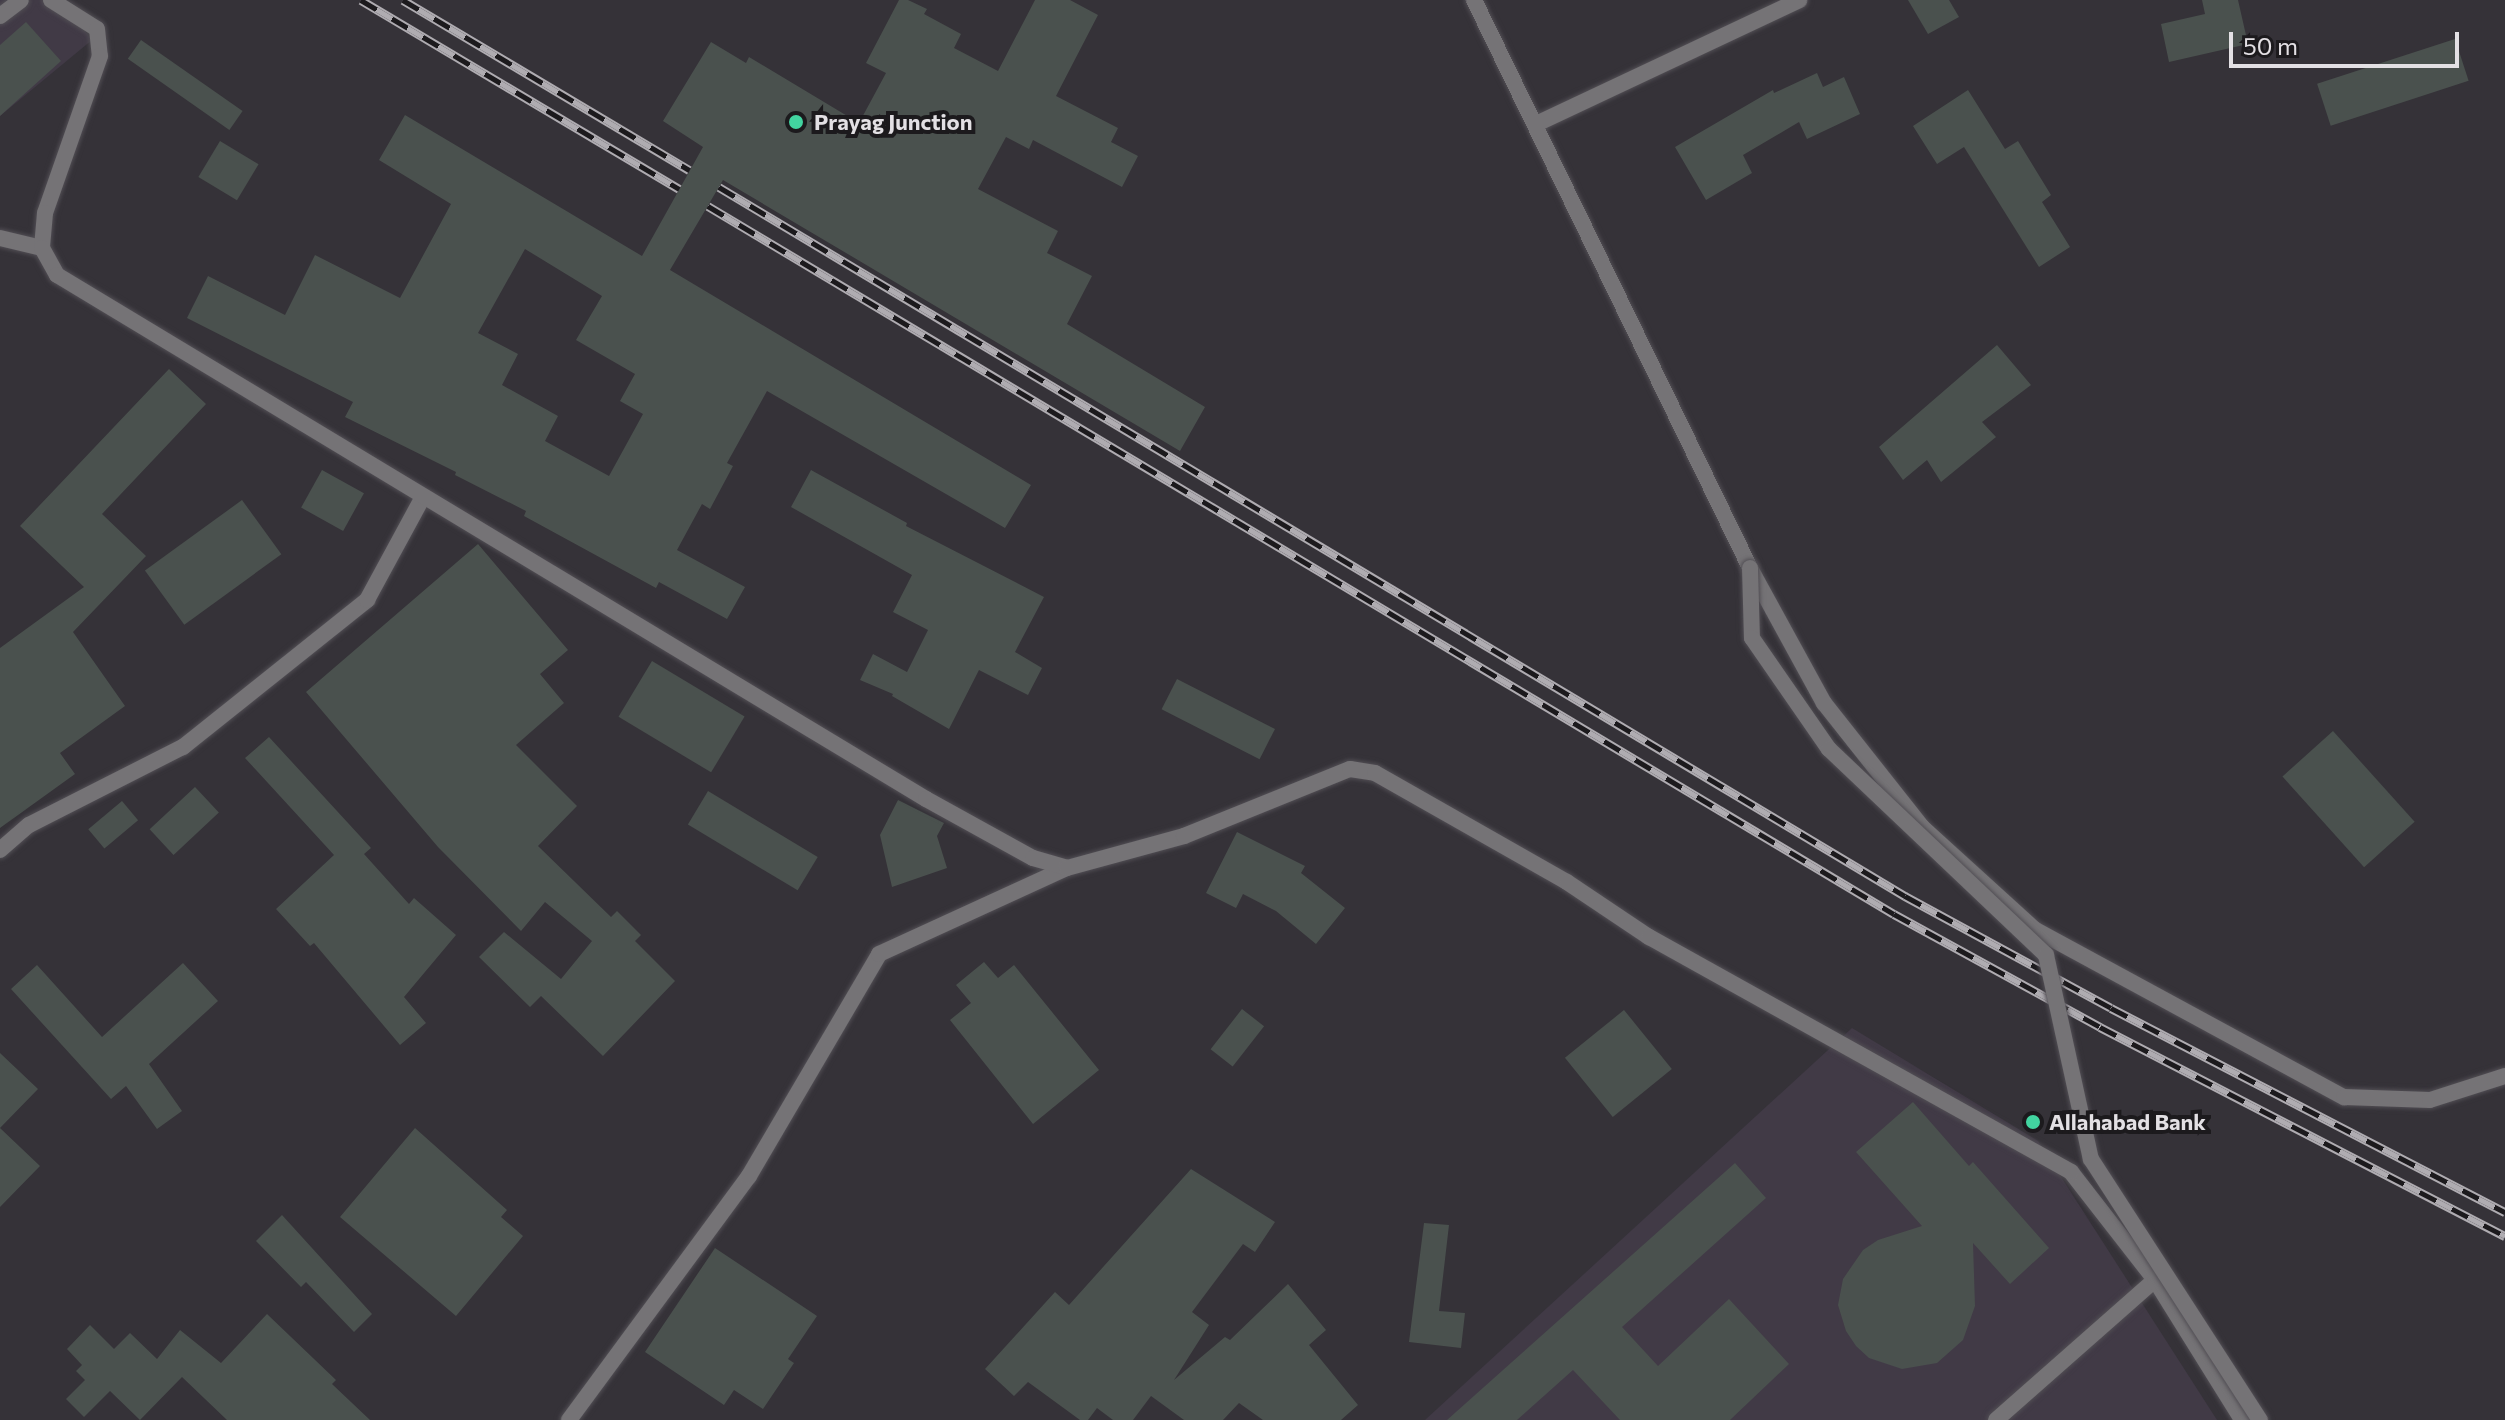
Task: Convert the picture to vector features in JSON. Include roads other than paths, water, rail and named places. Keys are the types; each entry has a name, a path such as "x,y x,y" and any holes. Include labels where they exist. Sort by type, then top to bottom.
{"street":[{"path":"0,16 21,0"},
{"path":"51,0 97,29 100,56 45,213 42,248 57,275 926,799 1033,858 1067,868"},
{"path":"1474,0 1750,568 1824,703 1922,827 2034,929 2344,1097 2430,1100 2505,1076"},
{"path":"1536,124 1799,0"},
{"path":"0,238 42,248"},
{"path":"0,850 29,825 183,747 367,600 423,497"},
{"path":"1750,568 1752,638 1829,749 2046,955 2091,1159 2260,1420"},
{"path":"569,1420 749,1176 879,954 1067,868 1184,836 1350,769 1375,773 1567,882 1649,937 2071,1172 2155,1280 2242,1420"},
{"path":"1996,1420 2155,1280"}],"railway":[{"path":"361,0 679,189"},
{"path":"403,0 689,170"},
{"path":"719,187 1905,896 2111,1008 2505,1212"},
{"path":"708,206 1894,914 2100,1027 2505,1236"}],"place":[{"name":"Prayag Junction","path":"796,122"},
{"name":"Allahabad Bank","path":"2033,1122"}]}
